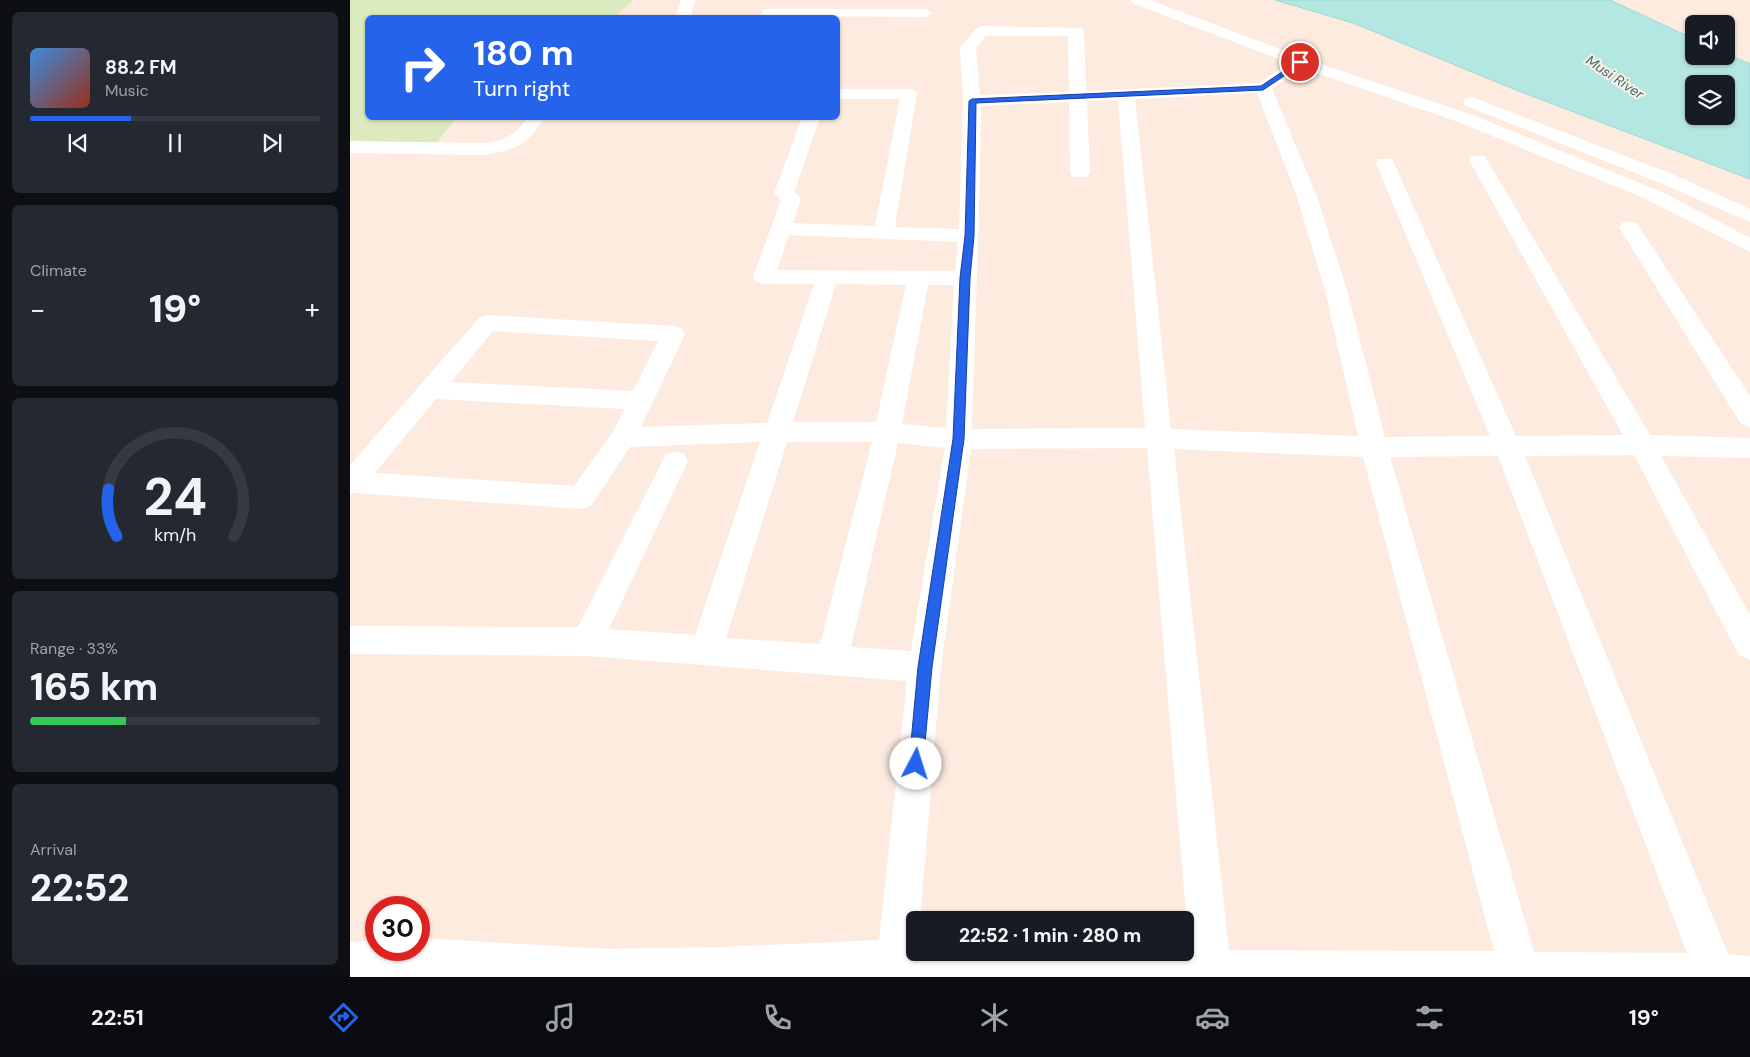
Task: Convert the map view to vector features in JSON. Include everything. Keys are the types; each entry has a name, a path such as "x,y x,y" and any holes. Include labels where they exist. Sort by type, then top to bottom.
{"street":[{"path":"683,15 688,0"},
{"path":"1137,0 1300,62 1491,129 1653,195 1750,246"},
{"path":"1183,0 1239,21"},
{"path":"769,10 926,13"},
{"path":"1205,26 1223,15"},
{"path":"896,968 925,667 958,439 965,278 969,236 972,101 968,48 982,31 1076,31 1080,173"},
{"path":"972,101 1126,96 1263,88 1300,62"},
{"path":"1263,88 1309,202 1336,290 1374,447 1520,974"},
{"path":"840,94 909,94 884,233"},
{"path":"1126,96 1211,974"},
{"path":"1459,98 1529,123 1656,174 1750,216"},
{"path":"350,147 500,148 514,143 525,135 534,120"},
{"path":"810,120 784,193 791,198 764,277 965,278"},
{"path":"1478,160 1642,445 1750,645"},
{"path":"350,962 416,967 608,969 896,968 1211,974 1727,975 1508,447 1385,163"},
{"path":"1629,227 1750,417"},
{"path":"781,229 969,236"},
{"path":"706,651 827,277"},
{"path":"832,660 886,432 919,277"},
{"path":"487,323 673,334 623,437 581,498 351,483 487,323"},
{"path":"431,390 641,401"},
{"path":"623,437 777,432 886,432 958,439 1158,438 1374,447 1642,445 1750,448"},
{"path":"587,642 674,461"},
{"path":"350,640 587,642 925,667"}],"green space":[{"path":"350,0 633,0 617,15 365,15 365,120 454,120 432,149 350,146"}],"water":[{"name":"Musi River","path":"1275,0 1610,0 1685,35 1685,65 1735,65 1735,58 1750,64 1750,179 1516,90 1353,23"}],"route":[{"path":"916,764 925,667 958,439 965,278 969,236 972,101 1110,97 1263,88 1300,62"}]}
